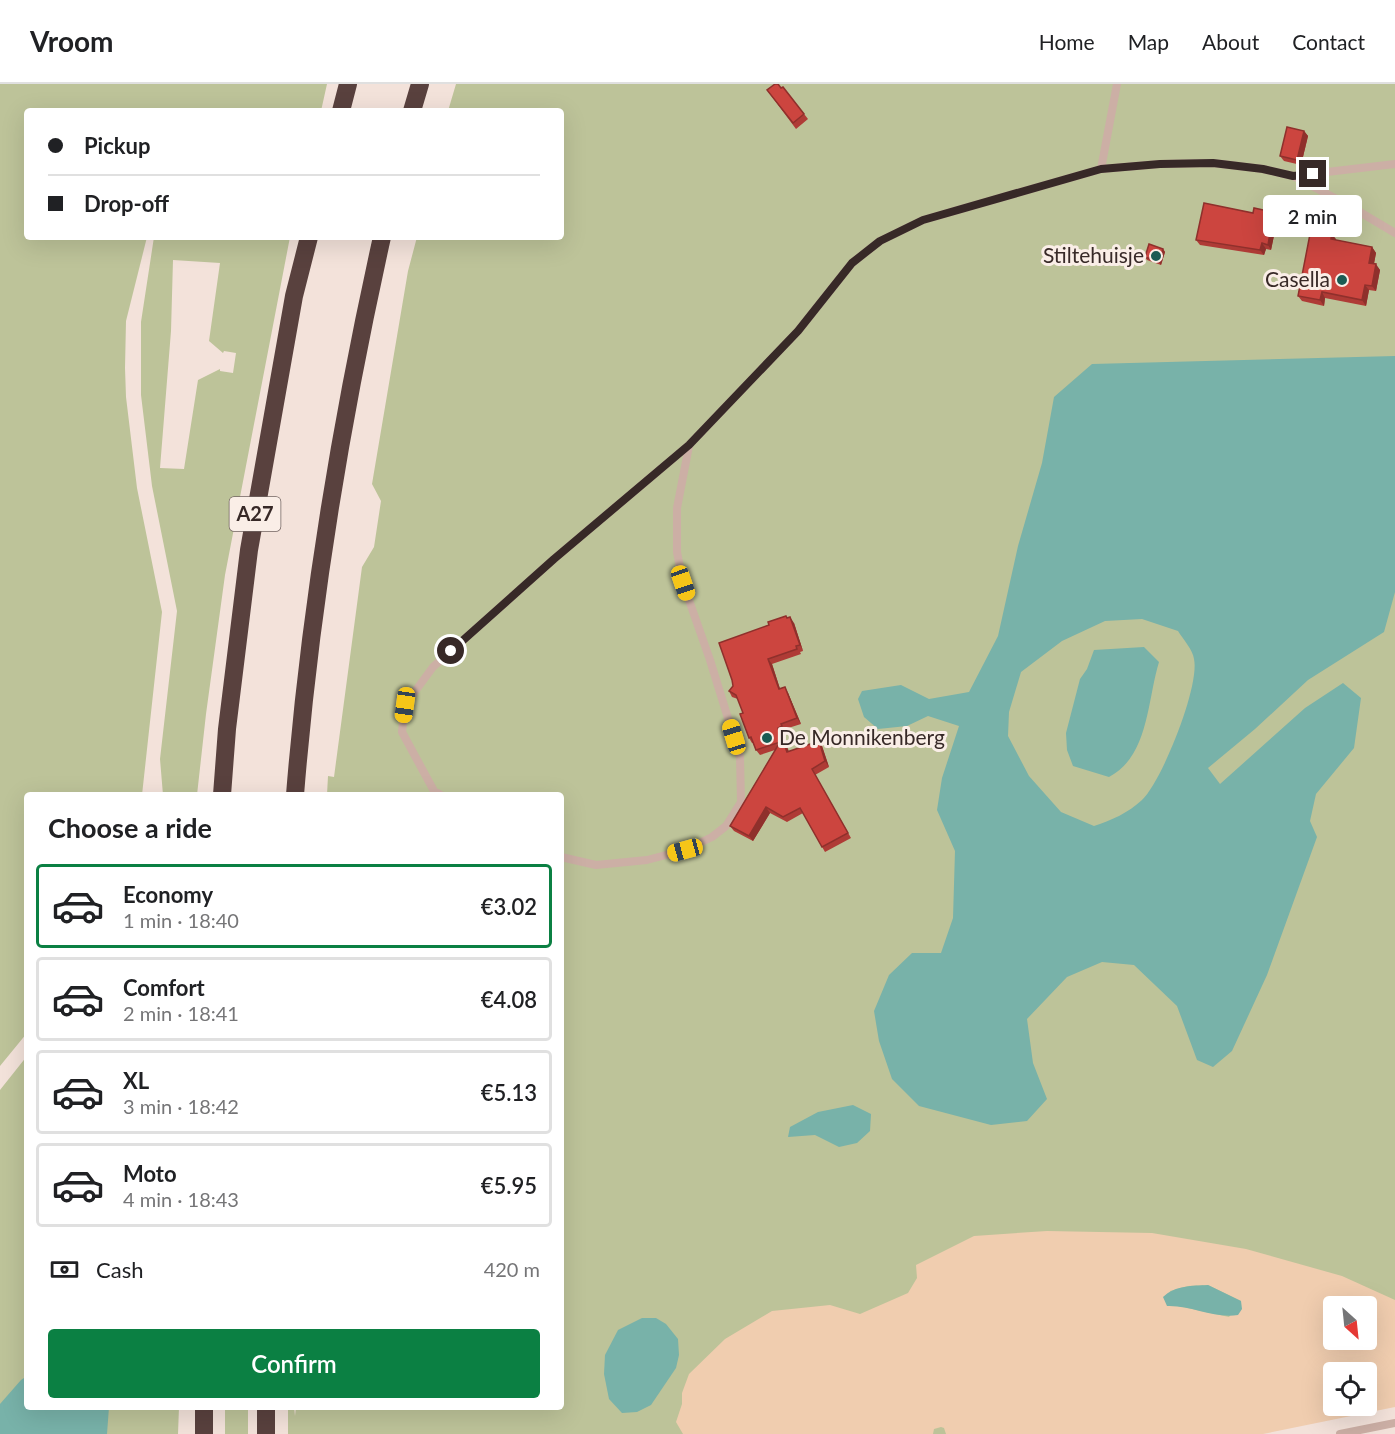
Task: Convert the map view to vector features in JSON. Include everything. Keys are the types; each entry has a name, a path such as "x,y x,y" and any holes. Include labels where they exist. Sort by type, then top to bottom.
{"highway":[{"path":"342,108 348,84"},
{"path":"413,108 420,84"},
{"name":"A27","path":"222,792 227,729 249,550 294,296 308,240"},
{"path":"295,792 300,727 323,550 367,303 381,240"},
{"path":"204,1410 204,1434"},
{"path":"266,1410 266,1434"}],"lane":[{"path":"1101,169 1117,84"},
{"path":"436,792 402,732 405,705 433,667 554,559 689,445 798,331 852,263 880,241 923,220 1101,169 1160,164 1213,163 1263,169 1293,176 1395,233"},
{"path":"1293,176 1395,164"},
{"path":"564,858 596,865 646,860 685,850 712,837 726,826 741,802 740,757 683,583 677,552 677,508 689,445"},
{"path":"1340,1434 1395,1423"}],"green space":[{"path":"0,84 327,84 322,108 24,108 24,240 146,240 126,321 126,397 137,488 162,612 142,792 24,792 24,1037 0,1066"},
{"path":"456,84 1395,84 1395,1382 1377,1376 1377,1362 1323,1362 1323,1375 1100,1434 288,1434 288,1410 294,1410 295,1416 296,1410 564,1410 564,792 327,792 328,776 334,777 362,567 374,547 381,501 372,484 408,271 416,240 564,240 564,108 449,108"},
{"path":"154,240 289,240 225,575 197,792 163,792 160,759 177,611 152,486 141,395 141,322","holes":["173,260 220,263 209,341 223,353 224,351 236,353 233,373 220,371 220,369 198,380 184,469 160,468 171,331"]},
{"path":"24,1060 24,1410 179,1410 178,1434 0,1434 0,1090"},
{"path":"225,1410 248,1410 248,1434 225,1434"}],"sand":[{"path":"1047,1231 1152,1233 1246,1249 1342,1276 1395,1300 1395,1407 1377,1411 1377,1362 1323,1362 1323,1416 1351,1416 1263,1434 946,1434 944,1428 941,1427 934,1429 933,1434 683,1434 676,1422 689,1374 725,1339 772,1311 830,1305 860,1314 908,1293 917,1278 916,1265 974,1236","holes":["1208,1285 1241,1301 1229,1317 1178,1306 1167,1306 1170,1291 1188,1286"]}],"water":[{"path":"1395,356 1395,592 1384,632 1308,680 1208,768 1220,784 1305,708 1343,683 1361,698 1354,748 1316,794 1310,821 1317,837 1267,975 1232,1051 1213,1067 1197,1060 1177,1006 1134,965 1102,962 1067,977 1027,1019 1033,1063 1047,1099 1027,1121 991,1125 919,1106 892,1079 879,1041 874,1011 889,975 912,953 941,953 953,918 955,851 937,810 942,778 959,726 928,716 907,726 878,729 864,717 858,699 862,691 901,685 929,699 969,692 998,636 1018,546 1042,463 1054,397 1092,364","holes":["1142,619 1178,631 1190,648 1194,659 1191,690 1169,754 1150,790 1131,809 1094,826 1061,812 1029,776 1008,736 1009,712 1021,672 1062,641 1105,621"]},
{"path":"1144,647 1159,662 1144,726 1132,756 1122,768 1109,777 1073,766 1067,750 1066,733 1080,679 1087,669 1094,650"},
{"path":"853,1105 871,1114 870,1131 857,1143 839,1147 815,1135 788,1137 790,1127 818,1112"},
{"path":"1208,1285 1241,1301 1242,1309 1238,1315 1221,1315 1167,1306 1163,1297 1179,1288"},
{"path":"642,1318 656,1318 666,1324 678,1339 679,1355 676,1368 651,1405 637,1412 622,1413 609,1399 604,1374 605,1355 618,1330"},
{"path":"24,1378 24,1410 109,1410 107,1434 0,1434 0,1404"}],"building":[{"path":"775,84 783,87 804,114 793,123 767,90"},
{"path":"1287,127 1304,131 1297,160 1280,156"},
{"path":"1204,203 1253,213 1254,208 1268,211 1267,219 1272,220 1268,245 1262,243 1260,250 1196,240"},
{"name":"Casella","path":"1311,229 1332,234 1331,239 1372,247 1369,263 1376,264 1372,286 1365,285 1362,300 1322,292 1320,300 1298,296"},
{"name":"Stiltehuisje","path":"1149,244 1163,249 1159,262 1145,257"},
{"name":"De Monnikenberg","path":"786,616 790,617 800,645 796,646 797,649 768,659 779,689 785,687 797,718 781,724 782,726 778,728 787,752 819,741 825,761 812,769 848,833 822,847 800,808 783,817 766,807 749,836 730,826 780,742 756,750 740,714 743,713 736,695 729,691 733,686 732,680 719,643 769,625 768,622"}],"place":[{"name":"Stiltehuisje","path":"1156,256"},
{"name":"Casella","path":"1342,280"},
{"name":"De Monnikenberg","path":"767,738"}],"route":[{"path":"451,651 554,559 689,445 798,331 852,263 880,241 898,231 923,220 1101,169 1160,164 1213,163 1263,169 1293,176 1313,174"}]}
